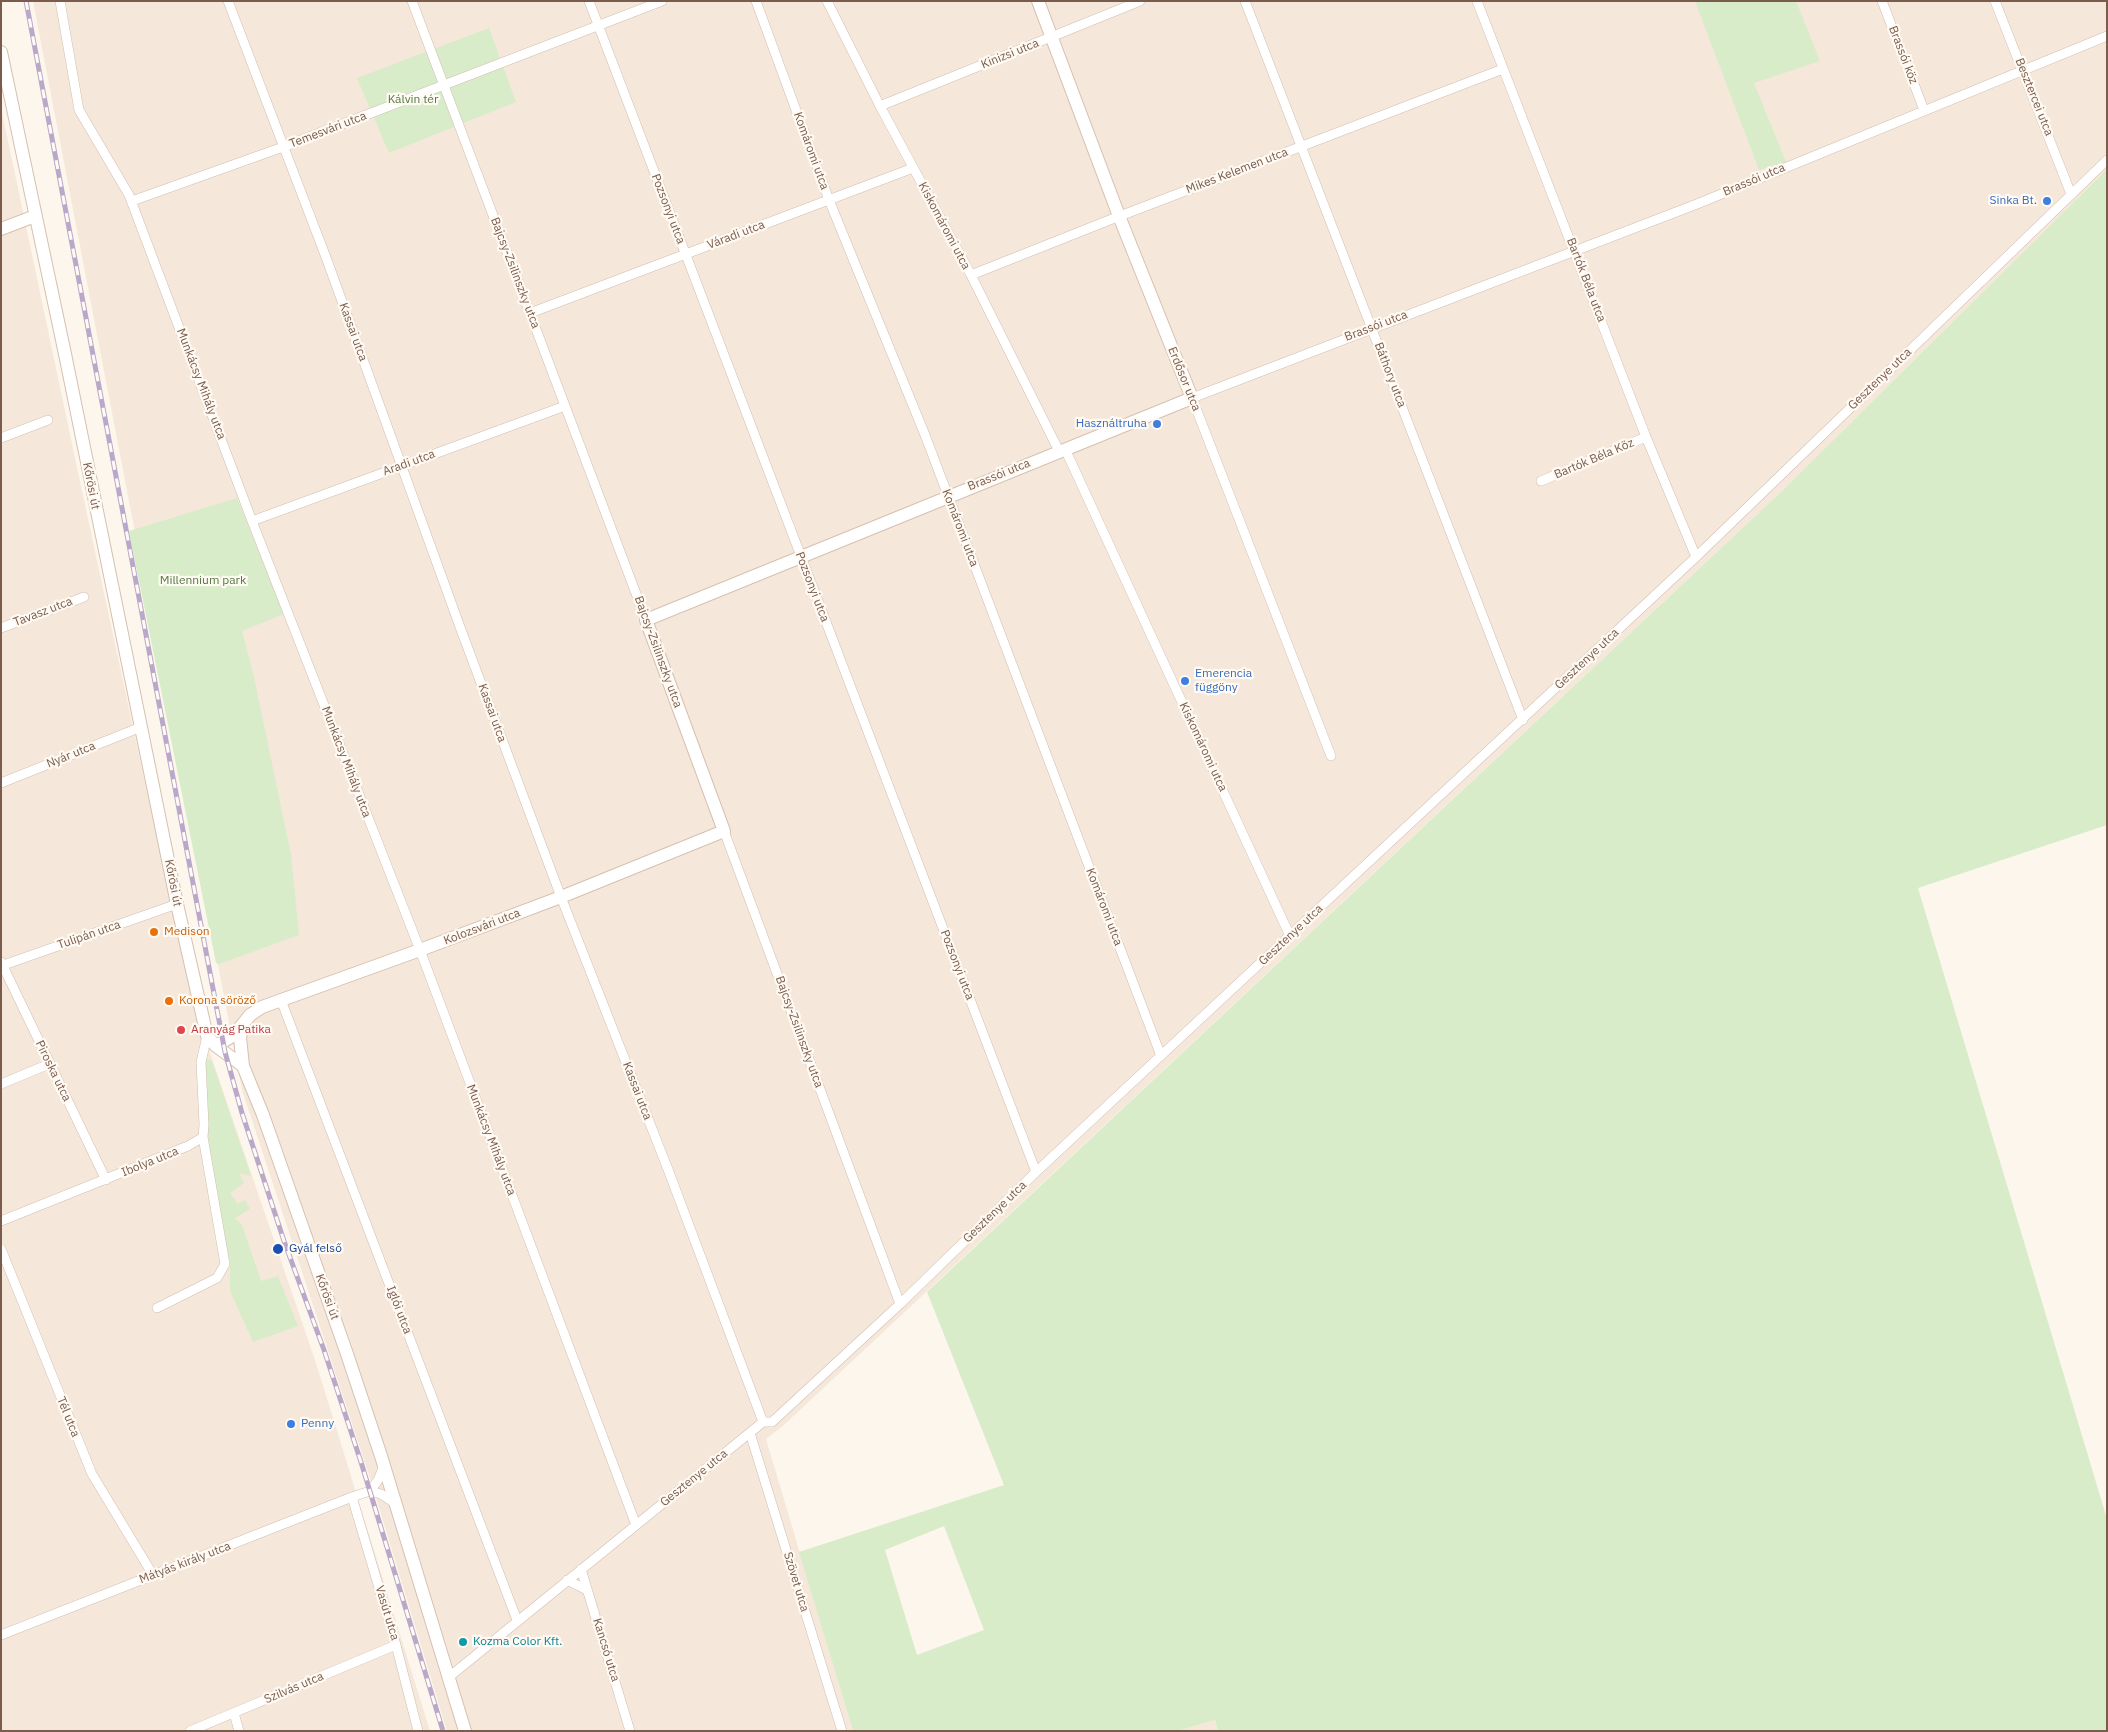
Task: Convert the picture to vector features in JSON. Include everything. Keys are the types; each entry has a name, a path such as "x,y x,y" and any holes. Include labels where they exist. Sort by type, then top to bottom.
{"street":[{"name":"Munkácsy Mihály utca","path":"60,1 79,110 132,201 252,521 420,950 636,1525"},
{"name":"Kassai utca","path":"228,1 327,260 561,897 669,1172 763,1422"},
{"name":"Bajcsy-Zsilinszky utca","path":"412,1 646,620 900,1304"},
{"name":"Pozsonyi utca","path":"589,1 1036,1172"},
{"name":"Temesvári utca","path":"132,201 283,147 662,1"},
{"name":"Komáromi utca","path":"756,1 829,200 948,496 1161,1056"},
{"name":"Kiskomáromi utca","path":"827,1 880,106 1062,450 1290,936"},
{"name":"Erdősor utca","path":"1038,1 1119,216 1331,756"},
{"name":"Kinizsi utca","path":"880,106 1140,1"},
{"name":"Báthory utca","path":"1245,1 1523,720"},
{"name":"Bartók Béla utca","path":"1477,1 1646,437 1696,557"},
{"name":"Brassói köz","path":"1882,1 1924,110"},
{"name":"Besztercei utca","path":"1995,1 2072,194"},
{"name":"Brassói utca","path":"646,620 1192,398 1697,204 2107,36"},
{"name":"Kőrösi út","path":"1,52 65,354 177,904 207,1036 216,1046 243,1066 263,1115 347,1354 384,1466 465,1731"},
{"name":"Mikes Kelemen utca","path":"971,275 1119,216 1503,70"},
{"name":"Gesztenye utca","path":"449,1677 763,1422 772,1422 900,1304 1036,1172 1696,557 2107,160"},
{"name":"Váradi utca","path":"530,313 913,168"},
{"path":"1,229 35,216"},
{"name":"Aradi utca","path":"252,521 565,406"},
{"path":"1,438 48,420"},
{"name":"Bartók Béla Köz","path":"1540,481 1646,437"},
{"name":"Tavasz utca","path":"1,628 84,597"},
{"name":"Nyár utca","path":"1,783 141,727"},
{"name":"Kolozsvári utca","path":"216,1046 234,1035 250,1015 262,1007 561,897 724,831"},
{"name":"Tulipán utca","path":"2,964 177,904"},
{"name":"Piroska utca","path":"2,964 106,1180"},
{"name":"Iglói utca","path":"281,1000 517,1620"},
{"path":"242,1025 240,1038 243,1066"},
{"path":"157,1308 217,1278 224,1264 203,1137 201,1062 207,1036"},
{"path":"1,1084 49,1064"},
{"name":"Ibolya utca","path":"1,1221 188,1146 203,1137"},
{"name":"Tél utca","path":"1,1249 92,1474 153,1575"},
{"name":"Szövet utca","path":"750,1433 842,1731"},
{"path":"384,1466 378,1480 370,1491 382,1494 396,1504"},
{"name":"Mátyás király utca","path":"2,1633 370,1491"},
{"name":"Vasút utca","path":"352,1497 396,1645 418,1731"},
{"name":"Kancsó utca","path":"581,1569 630,1731"},
{"path":"567,1580 587,1590"},
{"name":"Szilvás utca","path":"190,1731 396,1645"},
{"path":"234,1713 239,1731"}],"shaded area":[{"path":"33,1 2107,1 2107,169 1783,490 784,1425 766,1439 853,1731 447,1731 371,1481 242,1090"},
{"path":"1,108 192,1000 316,1363 430,1731 1,1731"},
{"path":"1215,1720 1218,1731 1178,1731"}],"green space":[{"path":"1695,1 1796,1 1820,61 1754,83 1786,162 1759,170"},
{"name":"Kálvin tér","path":"489,28 516,102 389,153 357,78"},
{"path":"2107,169 2107,825 1918,888 2107,1519 2107,1731 1218,1731 1215,1720 1178,1731 853,1731 799,1552 1004,1485 927,1292 1783,490","holes":["944,1526 984,1630 917,1655 885,1550"]},
{"name":"Millennium park","path":"237,498 284,614 242,631 254,677 291,855 299,935 219,964 216,963 129,531"},
{"path":"207,1059 212,1061 251,1176 239,1173 244,1183 230,1193 238,1204 245,1200 250,1209 235,1218 242,1225 261,1281 278,1276 298,1326 253,1342 230,1291 230,1262 222,1233 208,1145 205,1068"}],"railway":[{"path":"26,1 225,1052 242,1113 284,1241 324,1350 361,1462 443,1731"}],"place":[{"name":"Sinka Bt.","path":"2047,201"},
{"name":"Használtruha","path":"1157,424"},
{"name":"Emerencia függöny","path":"1185,681"},
{"name":"Medison","path":"154,932"},
{"name":"Korona söröző","path":"169,1001"},
{"name":"Aranyág Patika","path":"181,1030"},
{"name":"Gyál felső","path":"278,1249"},
{"name":"Penny","path":"291,1424"},
{"name":"Kozma Color Kft.","path":"463,1642"}]}
